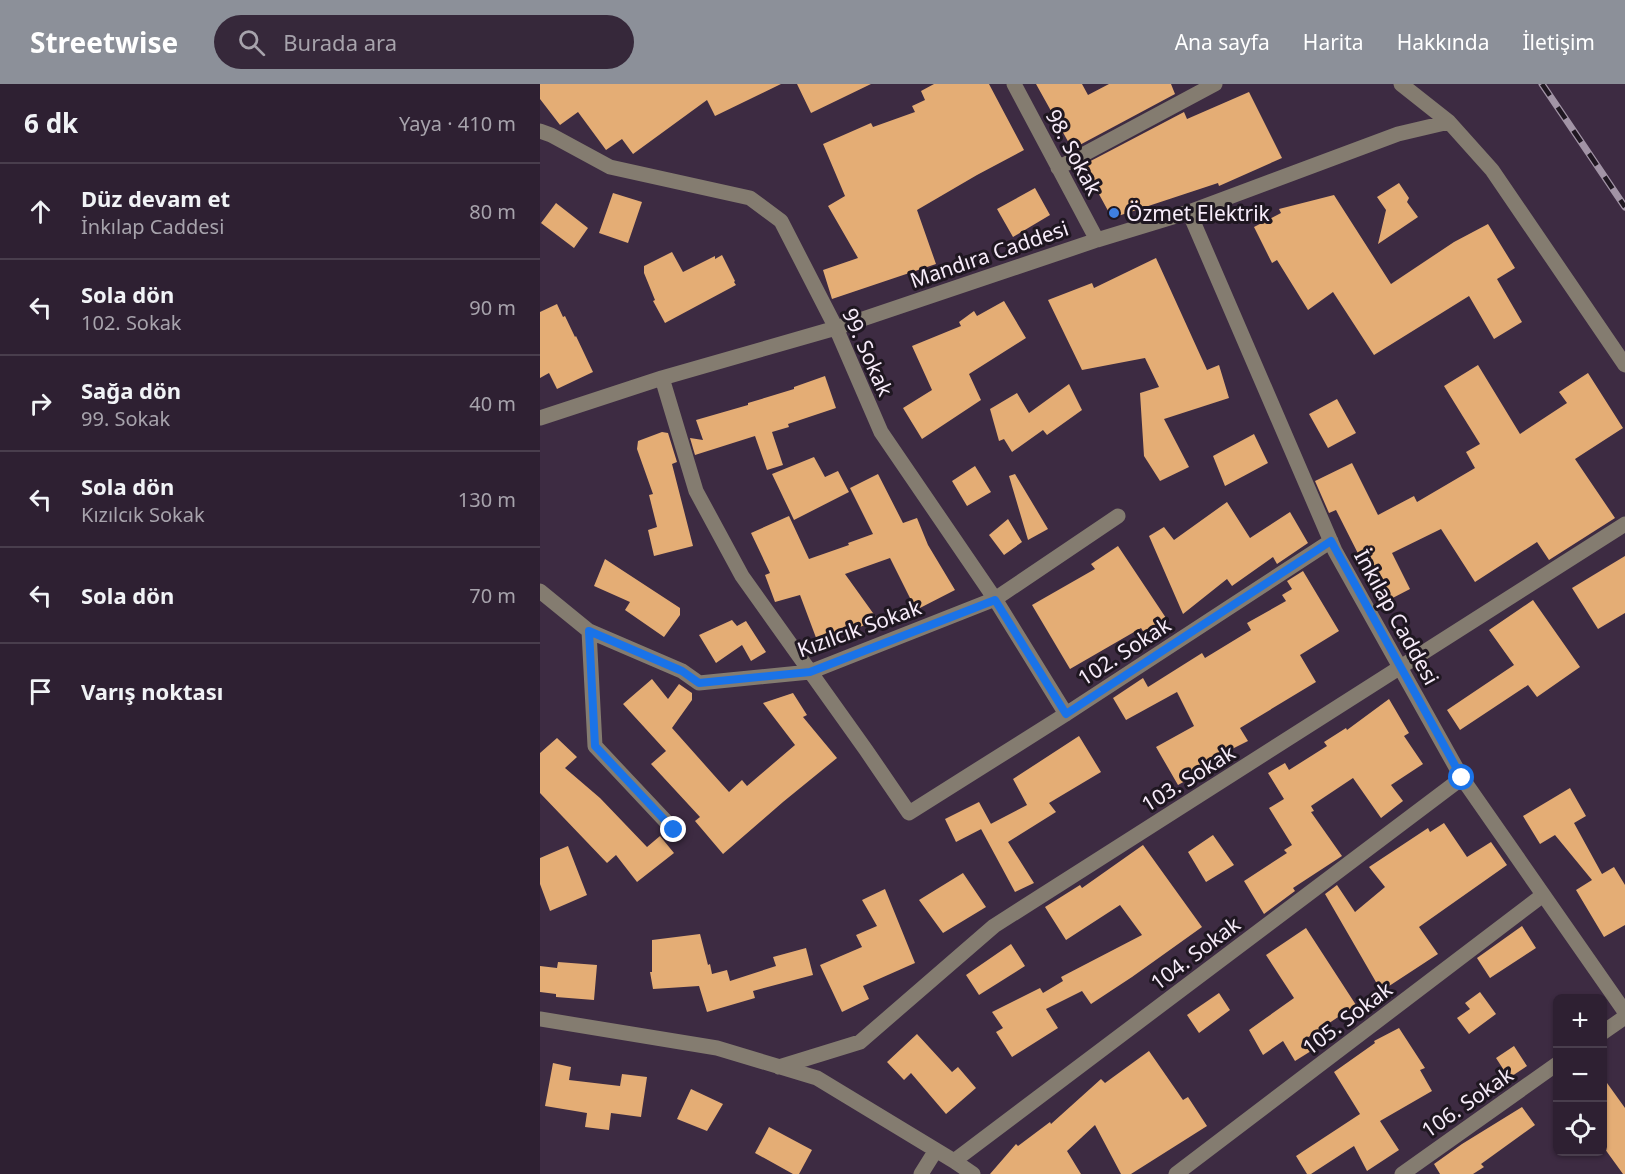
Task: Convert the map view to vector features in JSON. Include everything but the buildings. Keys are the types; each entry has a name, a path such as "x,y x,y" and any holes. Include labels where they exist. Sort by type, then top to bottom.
{"street":[{"name":"98. Sokak","path":"1014,84 1097,240"},
{"path":"1058,168 1215,84"},
{"path":"1401,84 1449,122 1492,170 1625,364"},
{"name":"Mandıra Caddesi","path":"540,418 662,378 836,328 1097,240 1189,212 1398,134 1449,122"},
{"name":"99. Sokak","path":"540,131 610,167 750,198 781,221 836,328 881,432 995,600 1066,714"},
{"name":"İnkılap Caddesi","path":"1189,212 1331,541 1462,778 1625,1012"},
{"path":"662,378 696,491 742,576 810,672"},
{"name":"Kızılcık Sokak","path":"540,591 589,631 682,671 699,683 810,672 995,600 1118,516"},
{"name":"103. Sokak","path":"779,1067 860,1042 994,926 1625,524"},
{"name":"102. Sokak","path":"810,672 909,813 1066,714 1331,541"},
{"path":"589,631 595,746 674,830"},
{"name":"104. Sokak","path":"954,1161 1462,778"},
{"name":"105. Sokak","path":"1176,1174 1543,895"},
{"path":"1607,1030 1625,1017"},
{"path":"540,1019 717,1048 817,1078 973,1174"},
{"name":"106. Sokak","path":"1402,1174 1553,1067"},
{"path":"921,1174 936,1150"}],"railway":[{"path":"1542,84 1625,207"}],"place":[{"name":"Özmet Elektrik","path":"1114,213"}],"route":[{"path":"674,830 595,746 589,631 682,671 699,683 810,672 995,600 1066,714 1331,541 1462,778"}]}
